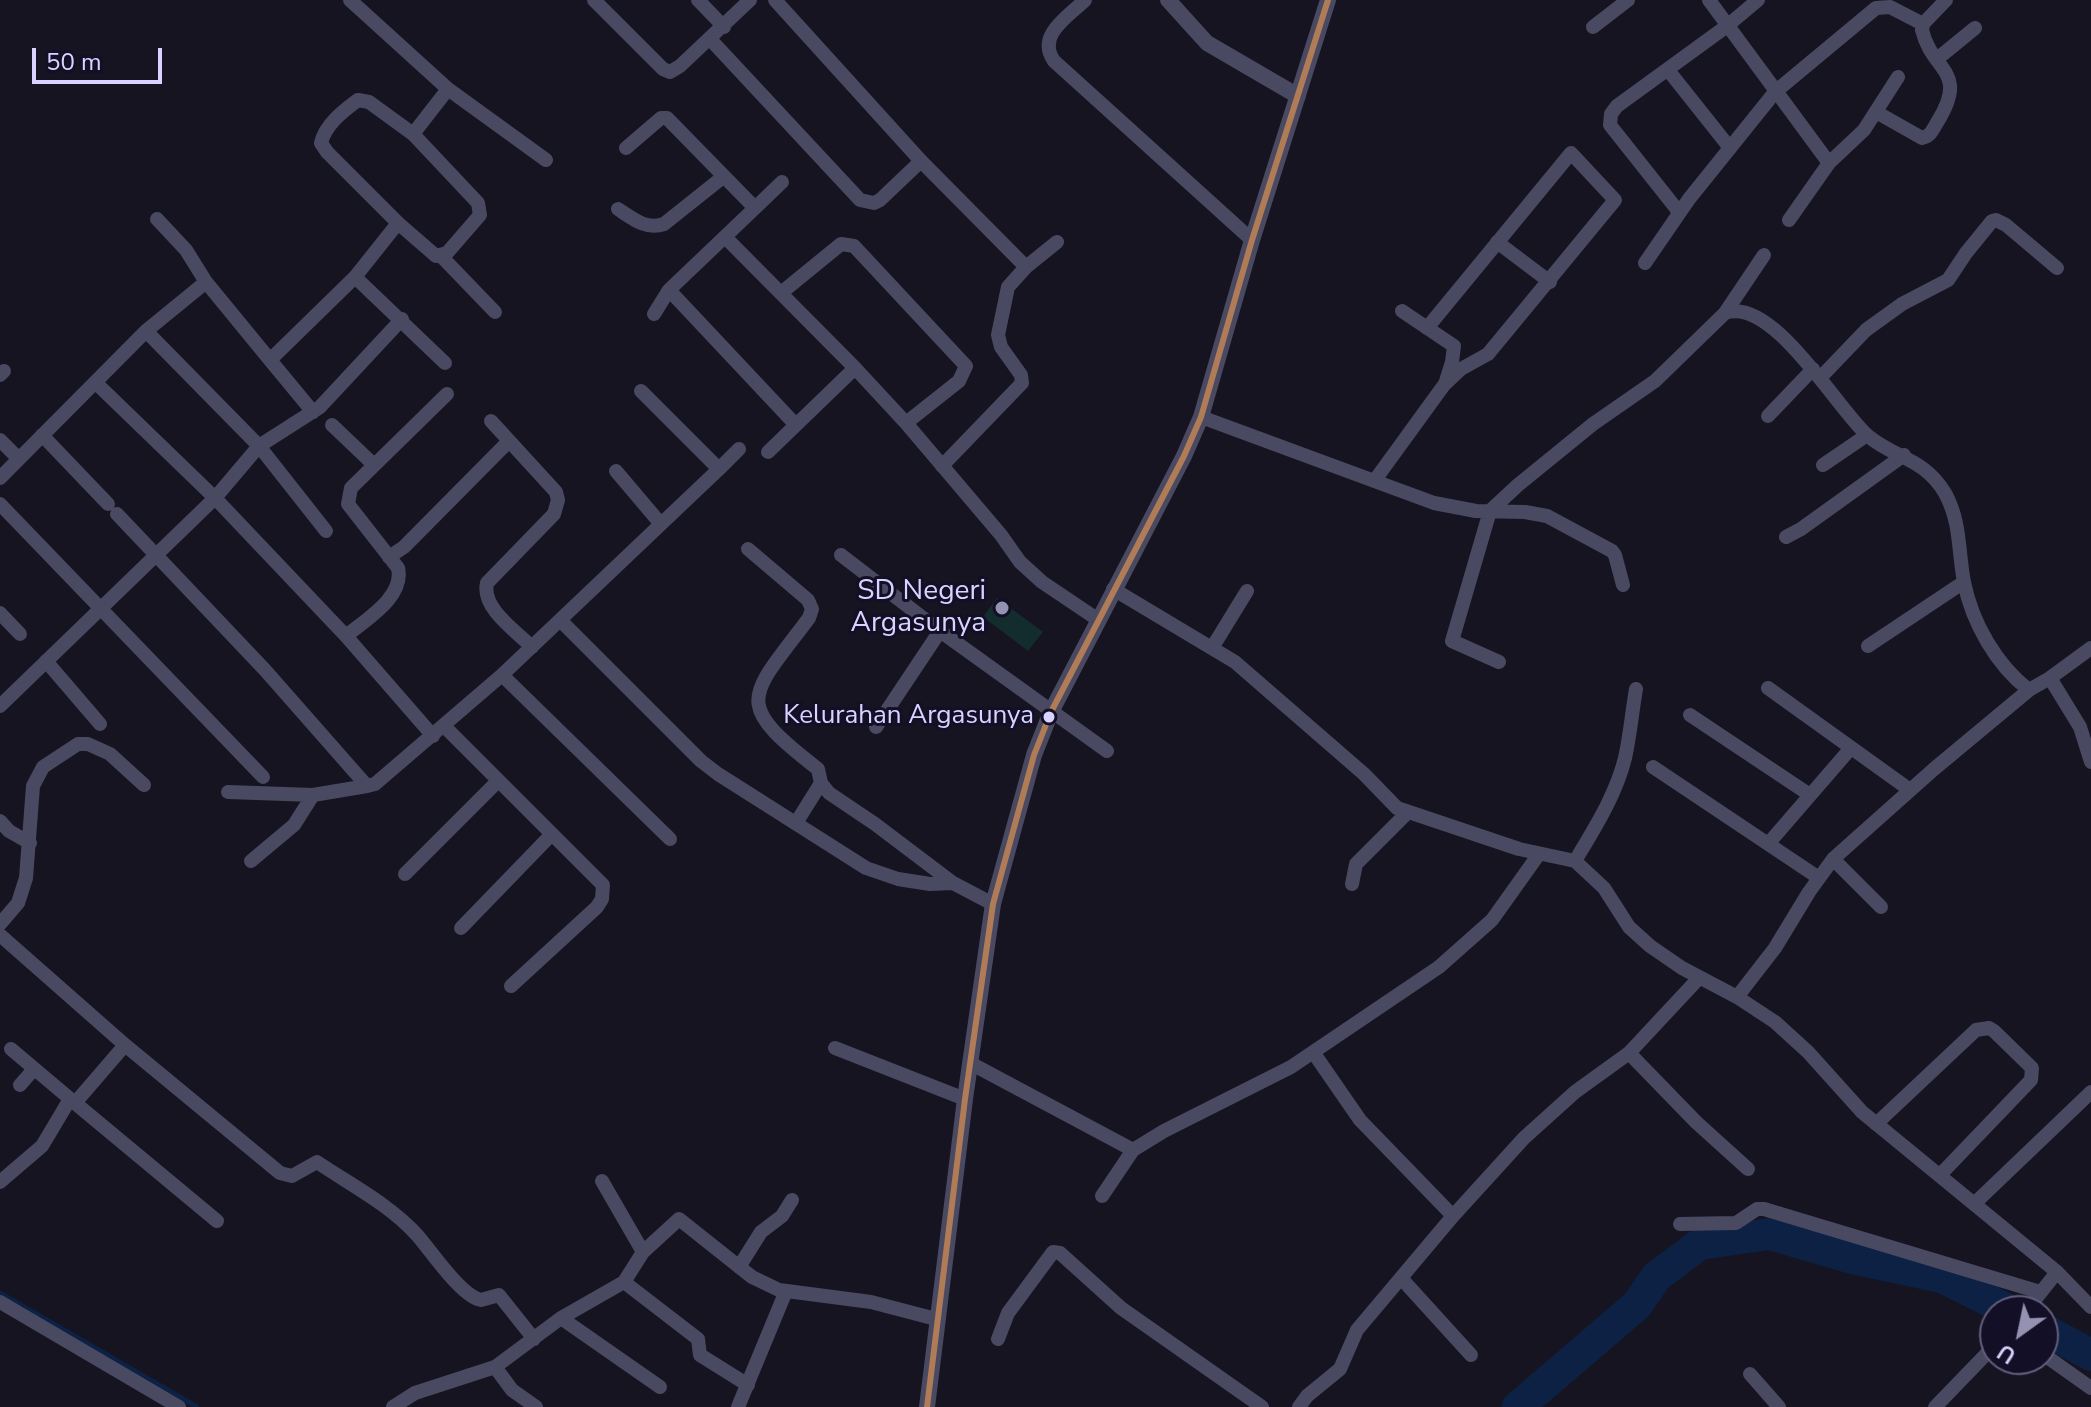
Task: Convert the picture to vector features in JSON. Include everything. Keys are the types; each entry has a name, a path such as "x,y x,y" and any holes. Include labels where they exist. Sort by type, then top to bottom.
{"street":[{"path":"350,0 448,89 546,160"},
{"path":"594,0 663,69 670,72 724,27 750,0"},
{"path":"698,0 724,27"},
{"path":"775,0 921,161 1026,267"},
{"path":"1085,0 1051,32 1047,44 1054,61 1252,240"},
{"path":"1168,0 1207,43 1298,96"},
{"path":"927,1407 936,1319 993,904 1034,755 1051,712 1184,456 1201,417 1252,240 1328,0"},
{"path":"1593,27 1628,0"},
{"path":"1709,0 1829,163"},
{"path":"1679,212 1609,120 1617,106 1758,0"},
{"path":"1876,112 1922,138 1928,137 1951,96 1950,82 1923,35 1923,24 1946,0"},
{"path":"1645,263 1679,212 1775,92 1876,8 1890,7 1923,24"},
{"path":"1937,59 1975,28"},
{"path":"710,39 860,200 874,203 880,200 921,161"},
{"path":"1668,70 1730,148"},
{"path":"1789,220 1829,163 1864,130 1898,77"},
{"path":"413,134 448,89"},
{"path":"358,100 369,102 413,134 481,209 480,215 441,256 436,256 398,223 321,143 323,133 358,100"},
{"path":"626,148 661,118 667,118 755,208"},
{"path":"1375,480 1444,385 1461,369 1488,354 1615,200 1571,153 1427,328"},
{"path":"618,209 638,222 655,226 664,224 723,177"},
{"path":"654,314 669,290 782,182"},
{"path":"157,219 186,250 206,282 313,412"},
{"path":"1768,416 1884,316 1948,280 1992,221 2006,225 2057,268"},
{"path":"270,360 355,277 398,223"},
{"path":"725,237 906,423 1001,535 1020,562 1042,582 1097,619"},
{"path":"942,466 1022,383 1021,375 1001,347 998,335 1008,287 1026,267 1057,242"},
{"path":"1497,242 1550,282"},
{"path":"781,293 841,244 854,246 966,366 959,381 906,423"},
{"path":"1499,662 1454,643 1452,637 1490,511 1593,424 1655,381 1725,313 1764,255"},
{"path":"441,256 495,312"},
{"path":"355,277 445,363"},
{"path":"0,478 146,331 206,282"},
{"path":"669,290 794,423"},
{"path":"1402,311 1454,346 1444,385"},
{"path":"1725,313 1740,312 1757,319 1790,344 1867,435 1904,455 1935,477 1947,498 1961,542 1964,582 1988,642 2012,676 2029,690"},
{"path":"0,706 215,498 259,446 313,412 402,319"},
{"path":"146,331 259,446 326,531"},
{"path":"768,452 794,423 855,368"},
{"path":"96,383 215,498 439,732 498,781 603,885 602,899 597,907 511,986"},
{"path":"641,391 719,469"},
{"path":"346,636 396,590 399,574 348,504 351,488 447,394"},
{"path":"1201,417 1434,503 1490,511 1538,513 1600,542 1615,555 1623,585"},
{"path":"491,421 556,492 558,500 550,519 487,583 485,589 485,595 494,609 532,647"},
{"path":"332,425 373,464"},
{"path":"42,435 265,670 367,786"},
{"path":"1823,465 1867,435"},
{"path":"0,440 19,459"},
{"path":"389,557 399,552 509,441"},
{"path":"228,792 313,795 367,786 383,780 561,621 739,449"},
{"path":"1786,537 1904,455"},
{"path":"616,471 660,523"},
{"path":"0,504 263,777"},
{"path":"748,549 808,600 811,606 809,618 764,679 758,710 780,739 818,769 821,783 829,793 953,883 993,904"},
{"path":"841,555 940,631 1107,751"},
{"path":"1868,646 1964,582"},
{"path":"1113,589 1235,662 1364,774 1390,803 1407,813 1539,854 1558,855 1575,861 1604,888 1635,933 1668,959 1737,997 1790,1035 1876,1124 2057,1272 2091,1307"},
{"path":"1212,648 1247,591"},
{"path":"0,613 20,634"},
{"path":"561,621 701,761 849,859 880,875 930,884 953,883"},
{"path":"876,727 940,631"},
{"path":"1737,997 1775,948 1833,859 2029,690 2091,648"},
{"path":"46,661 100,724"},
{"path":"502,675 670,839"},
{"path":"2050,678 2085,724 2091,762"},
{"path":"1768,688 1910,790"},
{"path":"1575,861 1596,827 1618,779 1625,759 1636,689"},
{"path":"1690,715 1810,795"},
{"path":"0,924 18,903 26,878 33,786 43,767 78,744 88,744 110,754 144,785"},
{"path":"1768,844 1851,748"},
{"path":"1653,767 1819,878"},
{"path":"405,874 498,781"},
{"path":"796,823 821,783"},
{"path":"251,861 294,825 313,795"},
{"path":"1352,884 1356,864 1407,813"},
{"path":"0,821 9,831 30,843"},
{"path":"461,928 552,834"},
{"path":"1102,1196 1133,1150 1164,1131 1291,1067 1439,967 1492,920 1539,854"},
{"path":"1833,859 1881,907"},
{"path":"0,935 125,1045 280,1173 292,1176 317,1162 397,1216 467,1294 481,1300 499,1295 534,1339"},
{"path":"1299,1407 1307,1396 1340,1369 1357,1330 1524,1138 1575,1092 1629,1053 1699,978"},
{"path":"1876,1124 1976,1030 1989,1028 1994,1031 2032,1068 2031,1080 1940,1175"},
{"path":"0,1182 42,1146 72,1101 125,1045"},
{"path":"835,1048 965,1099"},
{"path":"11,1049 217,1221"},
{"path":"1313,1052 1360,1120 1453,1216"},
{"path":"1629,1053 1696,1122 1748,1169"},
{"path":"970,1063 1133,1150"},
{"path":"20,1085 34,1069"},
{"path":"1975,1203 2091,1092"},
{"path":"602,1181 643,1252"},
{"path":"739,1267 761,1232 782,1216 792,1200"},
{"path":"1680,1224 1736,1223 1757,1209 1764,1209 2038,1295 2057,1272"},
{"path":"393,1407 415,1393 495,1367 561,1318 624,1282 643,1252 679,1219 761,1282 786,1291 871,1302 936,1319"},
{"path":"998,1339 1008,1313 1043,1263 1053,1252 1060,1253 1121,1308 1262,1407"},
{"path":"1401,1278 1471,1355"},
{"path":"624,1282 698,1339 700,1355 748,1385"},
{"path":"738,1407 786,1291"},
{"path":"0,1302 179,1407"},
{"path":"561,1318 660,1387"},
{"path":"1935,1407 1979,1362"},
{"path":"2059,1365 2091,1388"},
{"path":"495,1367 512,1390 536,1407"},
{"path":"1750,1374 1779,1407"}],"green space":[{"path":"997,598 1043,632 1028,651 983,617"}],"waterway":[{"path":"1518,1407 1637,1305 1656,1277 1700,1244 1769,1234 1852,1258 1942,1277 1979,1296"},
{"path":"0,1293 197,1407"},
{"path":"2059,1338 2091,1355"}],"transit line":[{"path":"927,1407 993,904 1034,755 1051,712 1184,456 1201,417 1252,240 1328,0"}],"place":[{"name":"SD Negeri Argasunya","path":"1002,608"},
{"name":"Kelurahan Argasunya","path":"1049,717"}]}
